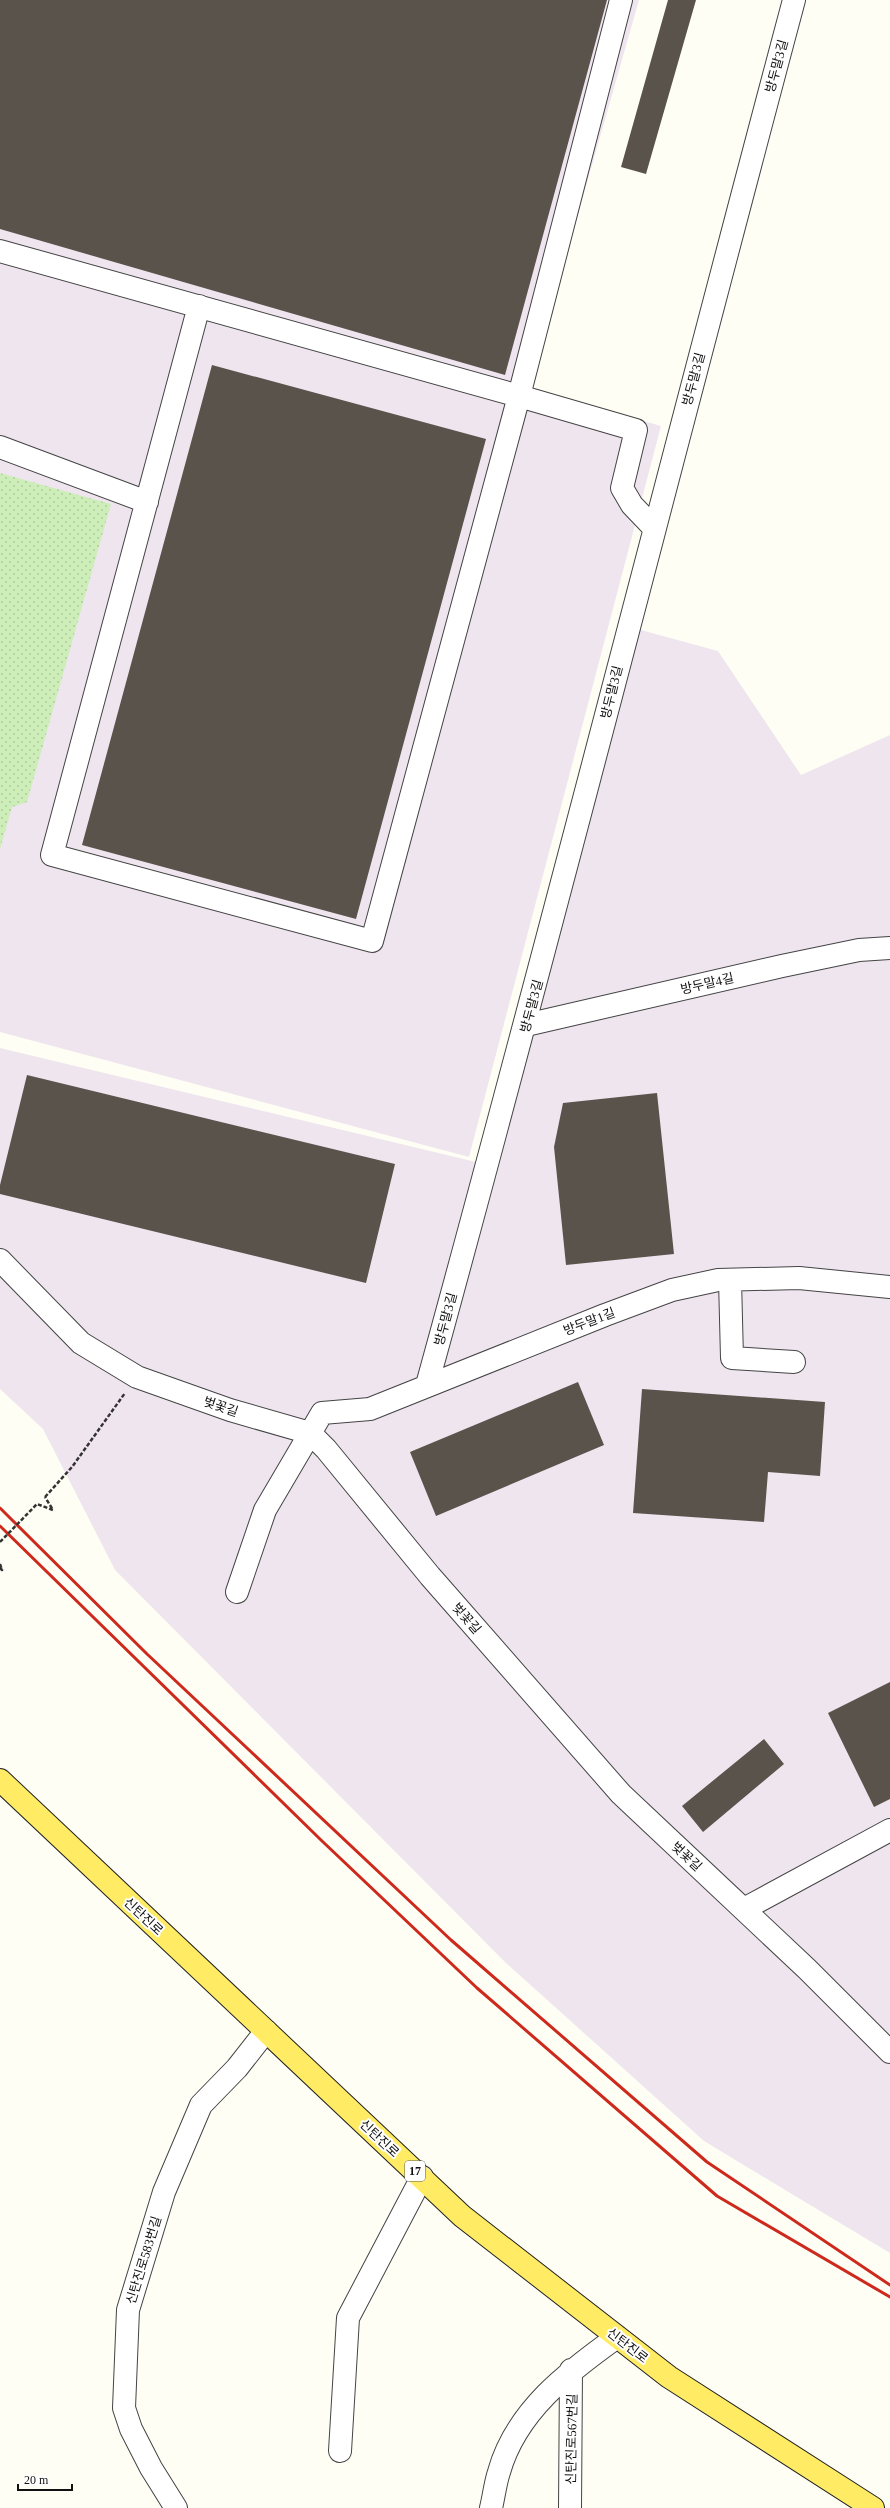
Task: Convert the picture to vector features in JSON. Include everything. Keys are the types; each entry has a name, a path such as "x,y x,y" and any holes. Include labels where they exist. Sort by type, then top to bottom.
{"main road":[{"name":"신탄진로","path":"0,1780 462,2216 669,2377 873,2508"}],"street":[{"path":"199,306 52,855 372,941 519,396 621,0"},
{"name":"방두말3길","path":"427,1385 526,1025 654,527 794,0"},
{"path":"0,251 636,430 622,488 632,505 654,527"},
{"path":"0,447 146,502"},
{"name":"방두말4길","path":"526,1025 859,950 890,948"},
{"name":"벚꽃길","path":"0,1260 81,1343 137,1376 230,1410 310,1433 326,1449 430,1576 622,1794 808,1969 890,2052"},
{"name":"방두말1길","path":"310,1433 322,1413 370,1409 427,1385 672,1290 718,1280 799,1278 890,1287"},
{"path":"730,1280 732,1358 794,1362"},
{"path":"237,1592 265,1510 310,1433"},
{"path":"744,1909 890,1830"},
{"name":"신탄진로583번길","path":"174,2507 131,2429 124,2408 128,2310 164,2192 201,2105 236,2068 266,2031"},
{"path":"340,2451 348,2318 422,2177"},
{"name":"신탄진로567번길","path":"491,2508 499,2471 517,2432 535,2406 572,2370 617,2337"},
{"name":"신탄진로567번길","path":"570,2508 572,2370"}],"path":[{"path":"0,1542 37,1504 53,1510 45,1497 72,1467 137,1376"},
{"path":"0,1564 2,1570 0,1568"}],"shaded area":[{"path":"0,0 639,0 529,387 661,426 469,1157 0,1032"},
{"path":"619,624 718,651 801,775 890,735 890,2253 704,2141 505,1962 115,1570 43,1429 0,1389 0,1048 476,1162"}],"green space":[{"path":"0,473 111,504 27,802 12,807 0,849"}],"building":[{"path":"0,0 607,0 505,375 0,229"},
{"path":"668,0 696,0 646,174 621,167"},
{"path":"212,365 486,439 356,919 82,845"},
{"path":"27,1075 395,1164 366,1283 0,1194 0,1185"},
{"path":"657,1093 674,1254 566,1265 554,1147 563,1103"},
{"path":"578,1382 604,1445 436,1516 410,1452"},
{"path":"642,1389 825,1402 820,1476 768,1472 764,1522 633,1513"},
{"path":"890,1682 890,1799 874,1807 828,1713"},
{"path":"764,1739 784,1764 703,1832 682,1806"}],"railway":[{"path":"0,1508 147,1654 451,1940 707,2162 890,2285"},
{"path":"0,1526 322,1841 477,1988 717,2196 890,2297"}]}
